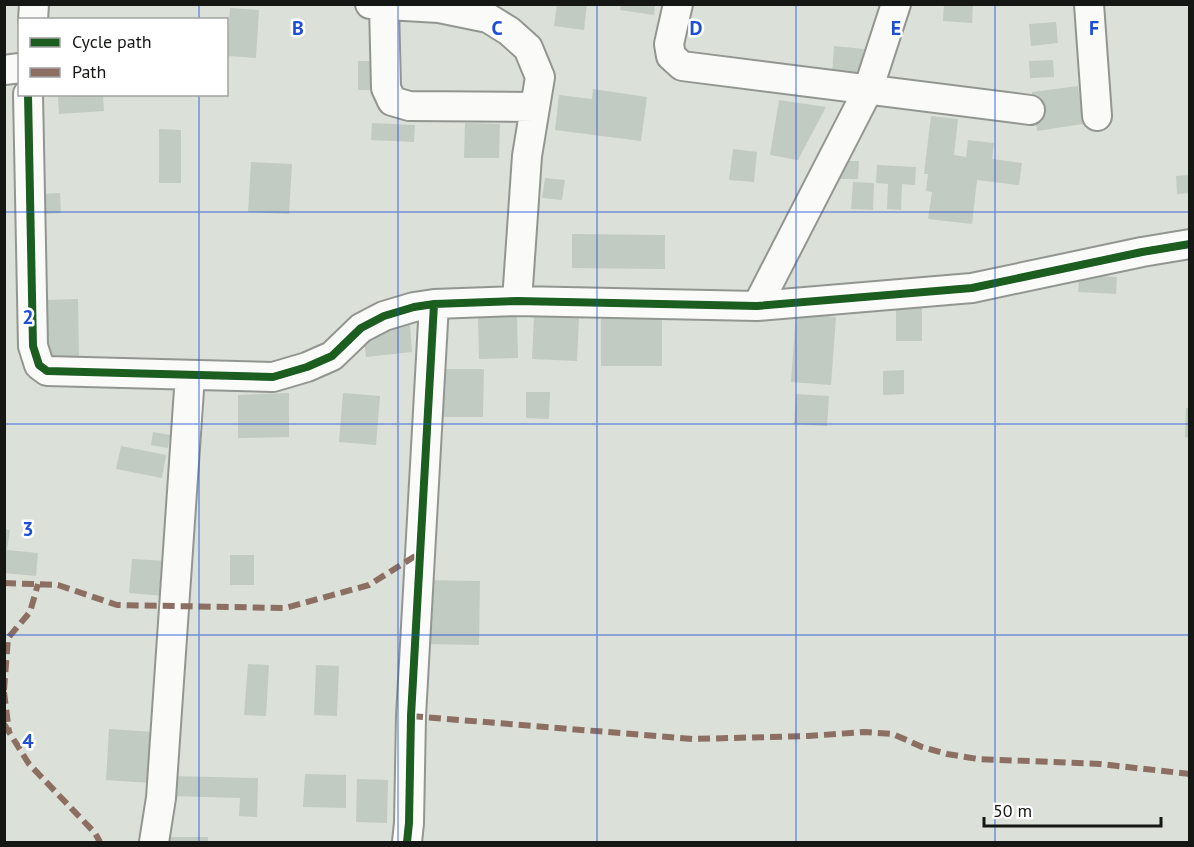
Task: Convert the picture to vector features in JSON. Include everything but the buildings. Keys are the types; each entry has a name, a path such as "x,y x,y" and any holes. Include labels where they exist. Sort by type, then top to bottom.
{"street":[{"path":"370,4 439,8 488,18 509,31 528,48 540,77 527,156 517,301"},
{"path":"678,4 669,44 670,57 682,66 1030,110"},
{"path":"757,306 868,90 896,4"},
{"path":"1089,4 1097,116"},
{"path":"384,5 386,88 392,101 409,106 535,107"},
{"path":"28,96 33,346 39,365 47,371 273,377 332,356 361,328 384,316 434,304 517,301 757,306 972,288 1190,244"},
{"path":"406,843 409,823 411,716 434,304"},
{"path":"154,843 163,764 190,375"}],"marked path":[{"path":"4,583 58,585 117,605 285,608 369,585 420,553"},
{"path":"4,690 8,638 30,612 38,584"},
{"path":"4,692 9,732"},
{"path":"411,716 693,739 865,732 893,734 922,747 978,759 1100,764 1190,774"},
{"path":"4,724 29,764 95,833 100,842"}],"cycle path":[{"path":"28,96 33,346 39,365 47,371 273,377 307,367 332,356 361,328 384,316 434,304 517,301 757,306 972,288 1190,244"},
{"path":"407,842 411,716 434,304"}]}
